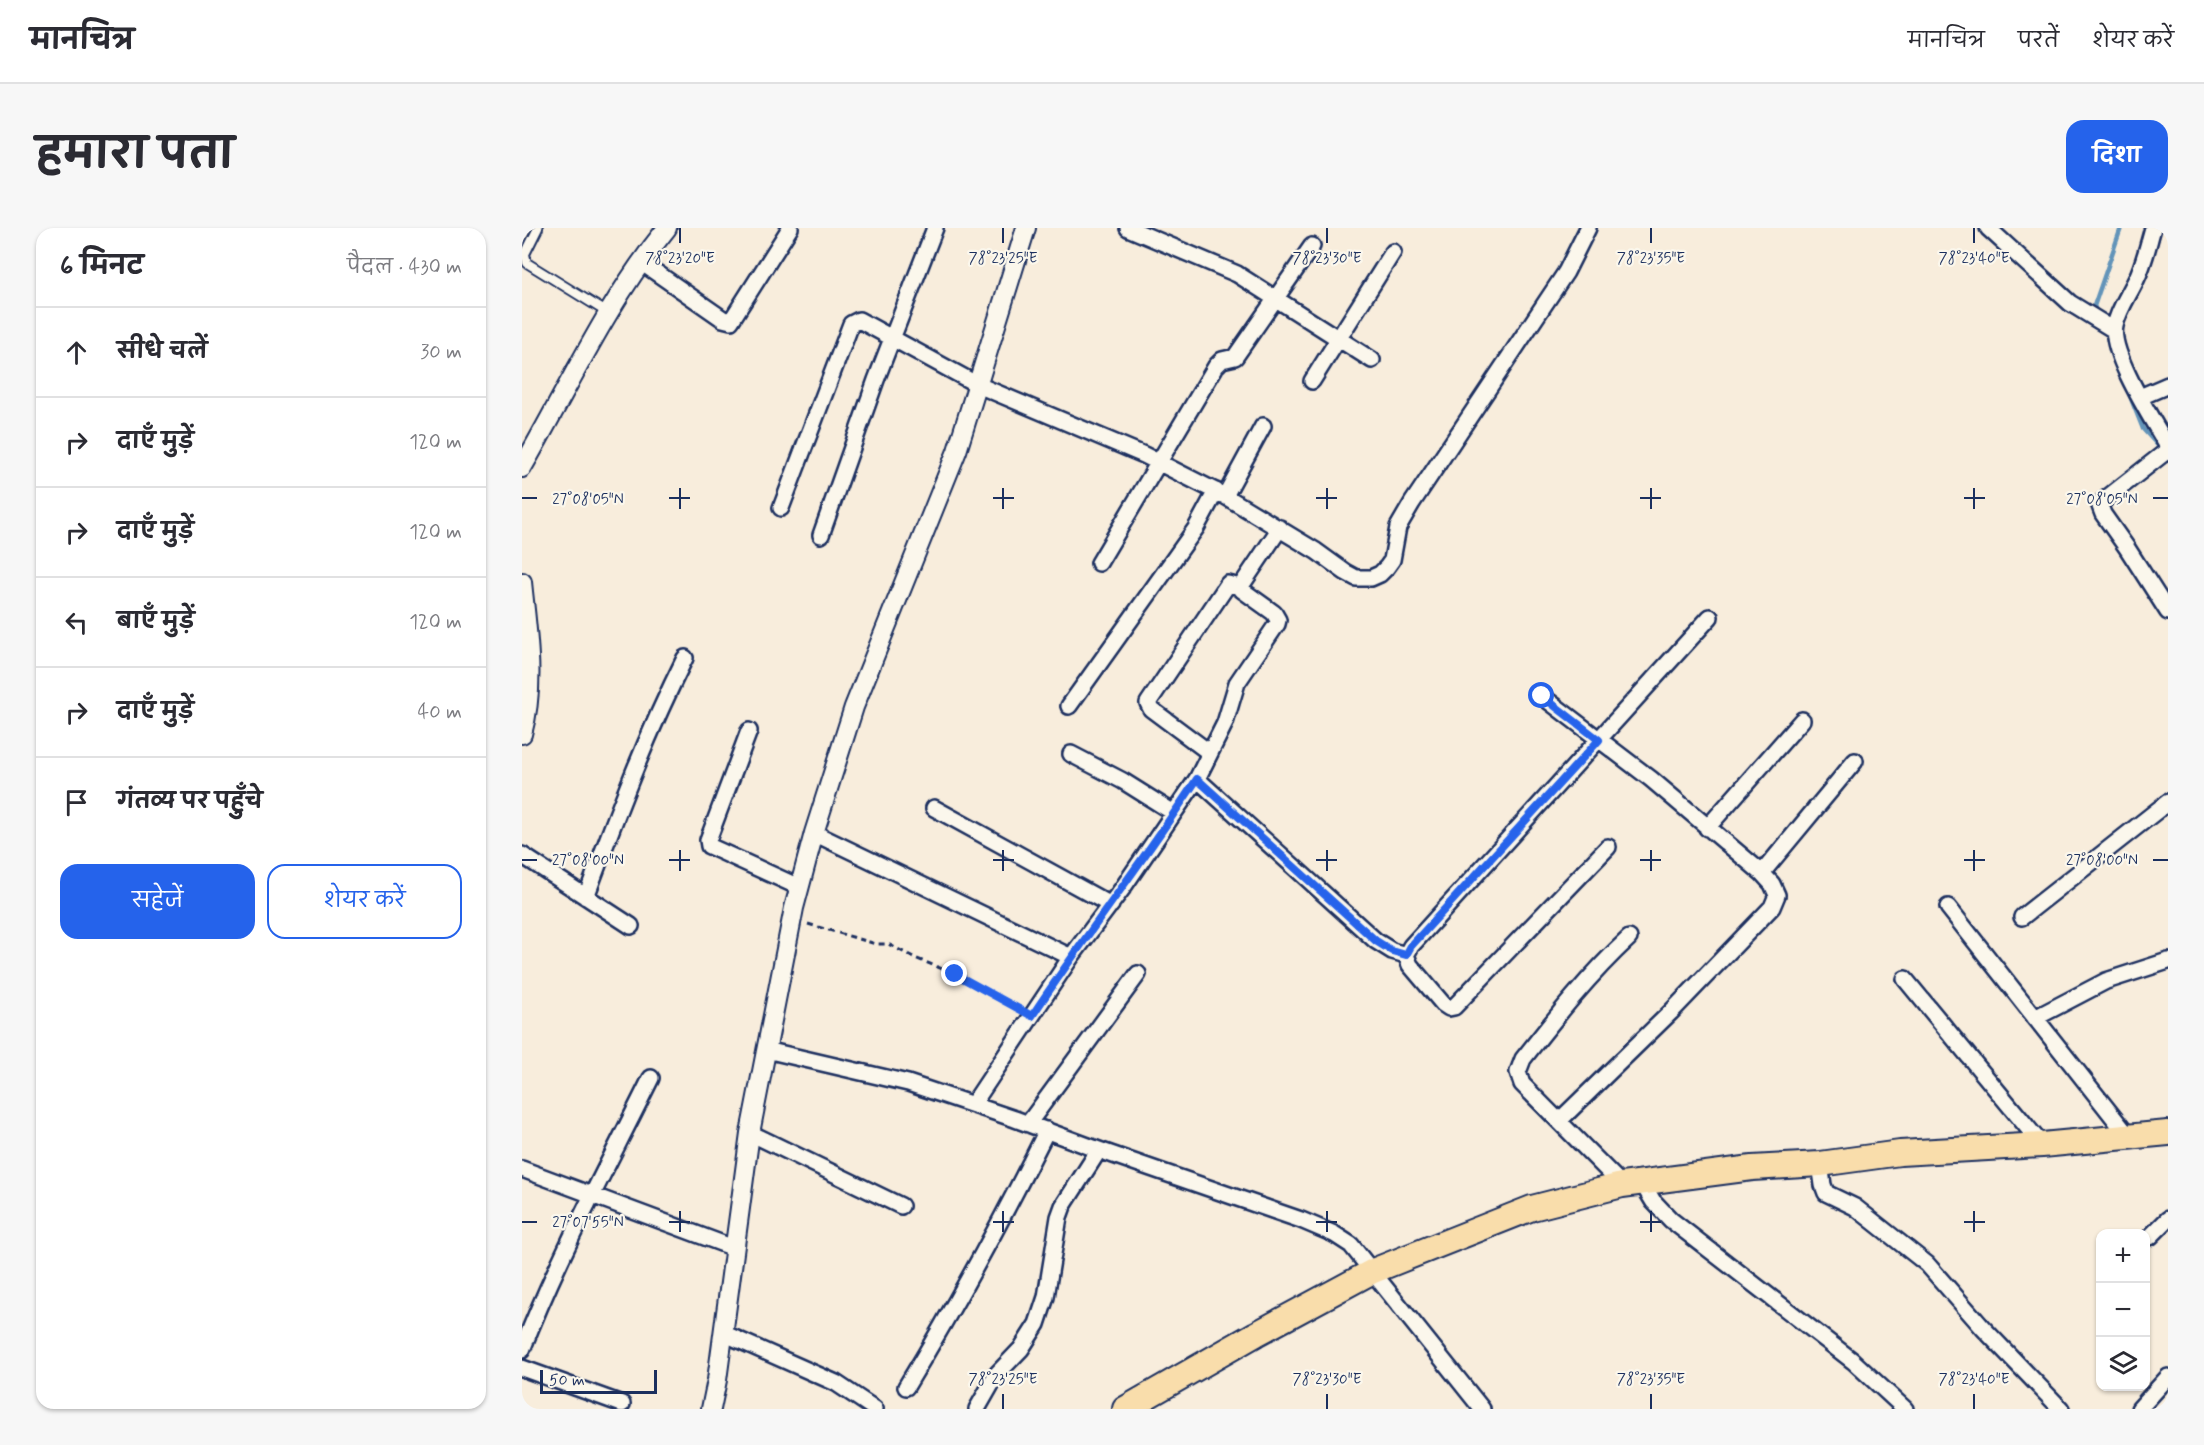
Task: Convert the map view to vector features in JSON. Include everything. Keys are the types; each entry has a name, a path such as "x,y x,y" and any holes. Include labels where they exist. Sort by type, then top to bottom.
{"main road":[{"path":"1125,1409 1286,1317 1373,1271 1532,1208 1632,1183 1752,1168 1820,1164 1899,1153 2042,1145 2168,1133"}],"street":[{"path":"522,468 528,445 608,313 641,262 667,228"},
{"path":"641,262 723,319 731,321 790,228"},
{"path":"821,535 935,228"},
{"path":"711,1409 750,1133 799,886 854,706 957,450 1026,228"},
{"path":"1128,228 1211,261 1237,274 1372,360"},
{"path":"781,508 851,324 854,321 863,321 978,385 1160,463 1221,493 1280,528 1356,578 1371,578 1380,574 1392,560 1398,526 1566,272 1588,228"},
{"path":"1988,228 2070,303 2107,326 2165,452 2103,501 2101,509 2168,612"},
{"path":"2107,326 2120,312 2140,271 2153,228"},
{"path":"1099,563 1216,366 1222,360 1235,357 1312,246"},
{"path":"1312,381 1393,252"},
{"path":"2140,397 2168,385"},
{"path":"1070,706 1221,493 1263,426"},
{"path":"1241,587 1280,528"},
{"path":"522,582 530,680 522,734"},
{"path":"973,1104 1071,957 1197,779 1210,753 1225,723 1237,683 1278,622 1274,613 1241,587 1228,584 1148,703 1151,709 1210,753"},
{"path":"1406,955 1411,946 1710,617"},
{"path":"585,897 635,768 662,705 686,658"},
{"path":"1542,696 1651,779 1762,873 1776,891 1775,903 1671,1012 1559,1121"},
{"path":"1707,828 1802,720"},
{"path":"749,731 708,840 709,846 799,886"},
{"path":"1071,754 1123,781 1174,813"},
{"path":"1762,873 1855,761"},
{"path":"1197,779 1376,941 1392,951 1406,955"},
{"path":"2022,917 2168,802"},
{"path":"934,808 1110,905"},
{"path":"814,833 1071,957"},
{"path":"1406,955 1410,965 1443,1004 1446,1007 1454,1007 1608,847"},
{"path":"522,855 631,926"},
{"path":"1948,907 2129,1137"},
{"path":"1629,938 1575,993 1520,1066 1518,1077 1522,1084 1559,1121 1653,1201 1671,1220 1819,1334 1905,1409"},
{"path":"2035,1018 2106,981 2168,961"},
{"path":"1029,1124 1138,974"},
{"path":"1905,979 2042,1145"},
{"path":"766,1050 908,1083 973,1104 1301,1220 1334,1234 1350,1245 1373,1271 1482,1409"},
{"path":"522,1350 534,1319 651,1078"},
{"path":"906,1387 991,1240 1047,1130"},
{"path":"750,1133 901,1206"},
{"path":"977,1409 998,1374 1021,1349 1037,1324 1046,1297 1061,1211 1099,1150"},
{"path":"1820,1164 1826,1192 1855,1207 1927,1264 1983,1328 2061,1409"},
{"path":"522,1169 734,1248"},
{"path":"2150,1237 2168,1219"},
{"path":"723,1334 836,1383 875,1409"},
{"path":"522,1368 622,1404"},
{"path":"2139,1409 2168,1377"}],"lane":[{"path":"538,228 525,254 527,263 608,313"}],"path":[{"path":"791,920 876,944 888,944 955,974 1032,1016"}],"waterway":[{"path":"2097,313 2094,306 2121,228"},
{"path":"2128,391 2143,429 2162,450"}],"route":[{"path":"955,974 1032,1016 1197,779 1376,941 1392,951 1406,955 1411,946 1599,740 1542,696"}]}
